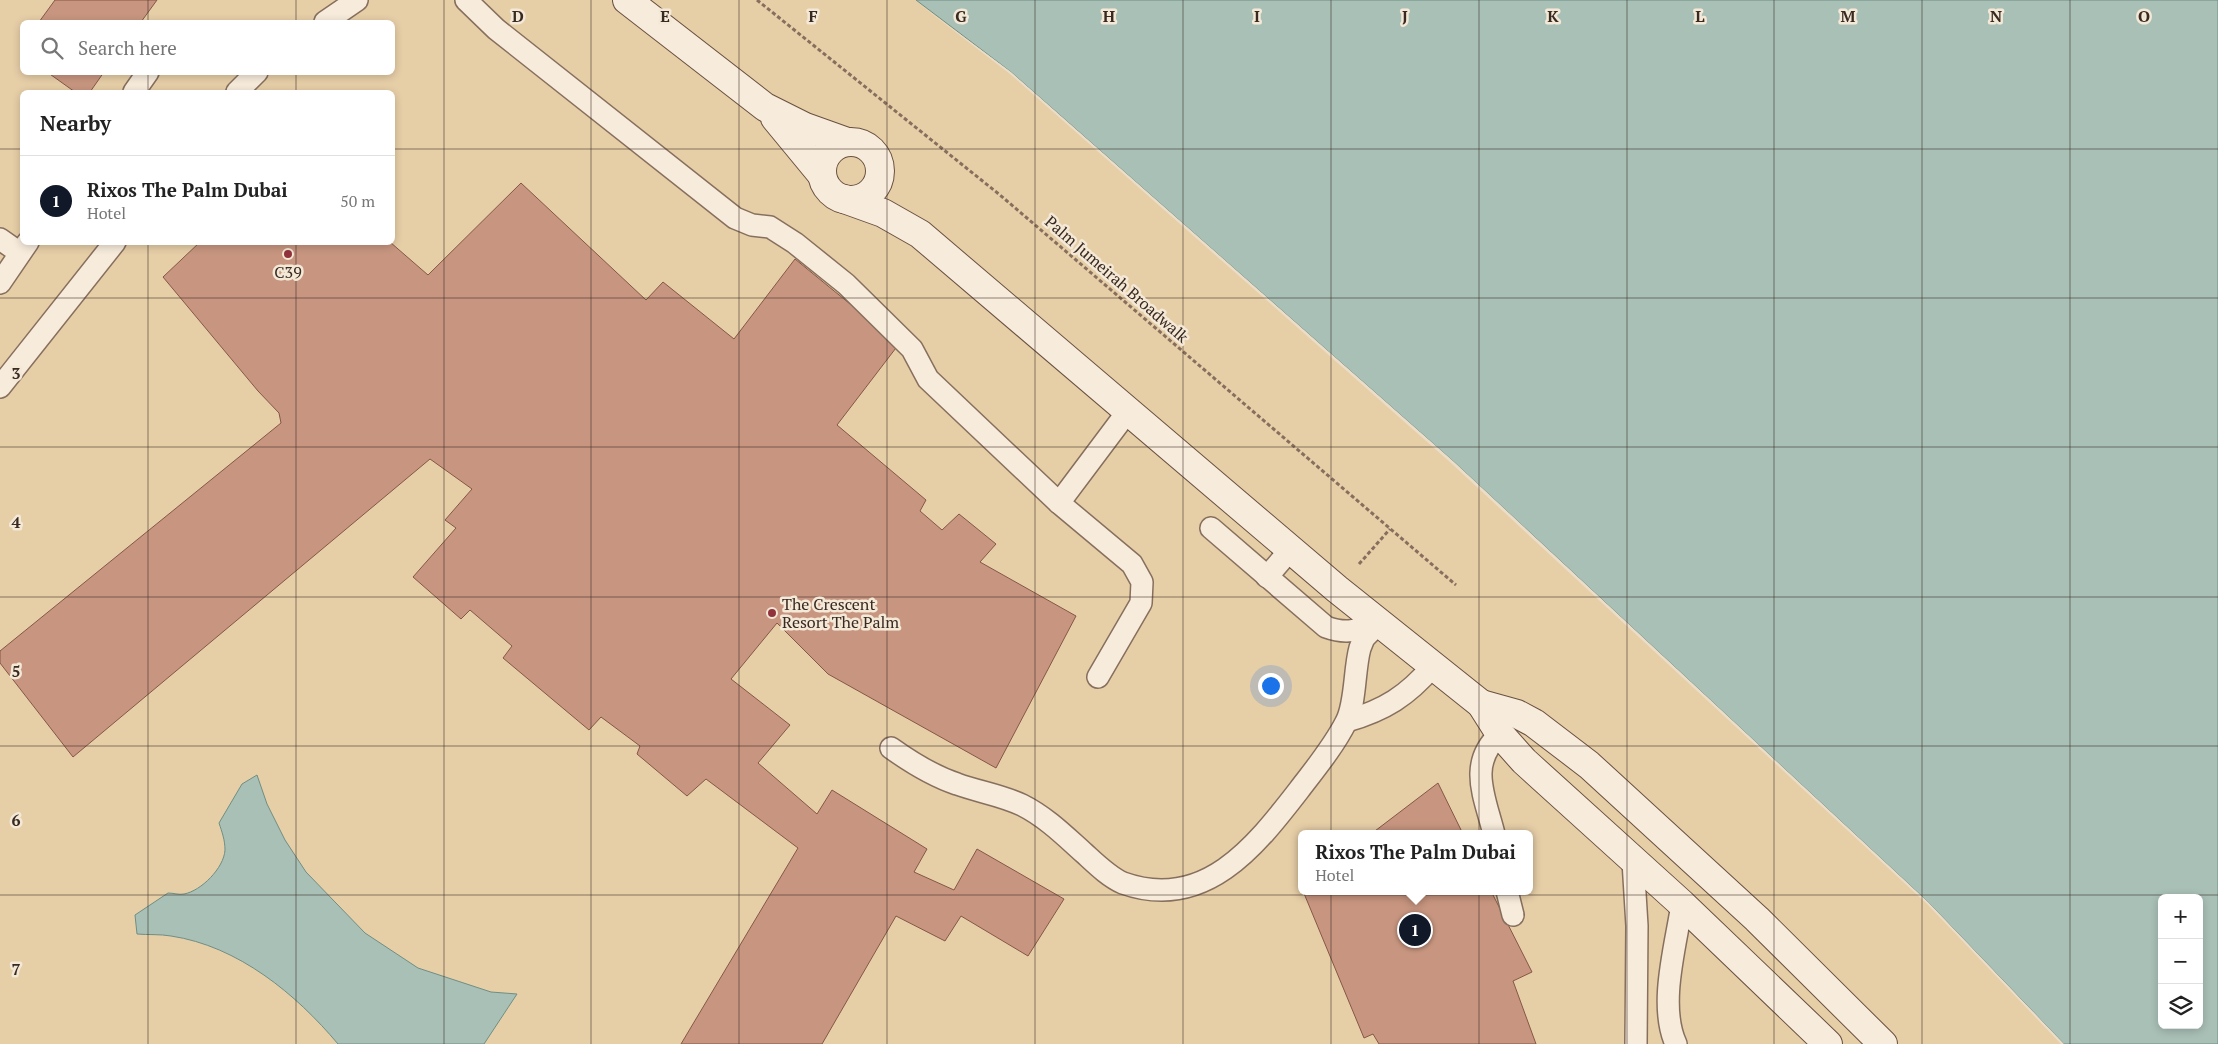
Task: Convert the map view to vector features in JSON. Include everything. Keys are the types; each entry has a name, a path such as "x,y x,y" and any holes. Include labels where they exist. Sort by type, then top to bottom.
{"main road":[{"path":"626,0 765,107 805,127 847,142"},
{"path":"765,107 822,175 829,190 836,196 883,213 920,234 1338,589 1482,704 1500,734 1524,761 1682,904 1828,1044"},
{"path":"822,175 825,157 838,144 856,142 865,145 877,158 898,201 920,234"},
{"path":"844,199 862,198 870,192 880,176 880,167"},
{"path":"1482,704 1517,714 1534,723 1589,765 1729,893 1874,1035 1846,1044"}],"lane":[{"path":"328,20 357,0"},
{"path":"466,0 496,29 735,218 752,225 770,227 795,243 846,284 912,349 928,379 1059,503 1132,564 1142,582 1143,592 1139,608 1098,677"},
{"path":"135,90 146,75"},
{"path":"239,90 254,75"},
{"path":"0,239 24,248 0,283"},
{"path":"0,387 114,245"},
{"path":"1059,503 1128,412"},
{"path":"1211,528 1326,627 1352,631 1377,621"},
{"path":"1267,577 1291,549"},
{"path":"891,748 912,763 934,775 1021,805 1056,828 1103,870 1122,882 1144,888 1167,890 1190,886 1211,879 1230,867 1259,839 1284,809 1347,721 1360,648 1377,621"},
{"path":"1347,721 1372,714 1395,702 1416,686 1433,666"},
{"path":"1493,830 1480,774 1484,752 1500,734"},
{"path":"1634,861 1637,945 1636,1044"},
{"path":"1508,895 1513,915"},
{"path":"1676,1044 1672,1035 1668,1009 1682,904"}],"path":[{"name":"Palm Jumeirah Broadwalk","path":"757,0 1000,195 1456,585"},
{"path":"1338,589 1390,529"}],"sand":[{"path":"0,0 916,0 1011,72 1453,461 1928,902 2064,1044 0,1044"}],"shaded area":[{"path":"916,0 2218,0 2218,1044 2064,1044 1928,902 1453,461 1011,72"},
{"path":"257,775 267,804 285,840 306,872 365,933 418,968 491,992 517,994 484,1044 338,1044 304,1007 264,975 242,961 196,941 167,935 137,934 135,915 168,893 184,894 191,892 204,884 216,871 224,857 225,850 219,823 242,784"}],"pier":[{"path":"914,0 1011,72 1453,461 1928,902 2064,1044 2061,1044 1927,904 1451,463 1010,74"}],"building":[{"path":"55,0 157,0 142,20 40,20"},
{"path":"51,75 102,75 91,90 72,90"},
{"name":"The Crescent Resort The Palm","path":"521,183 646,300 663,282 734,339 795,259 899,344 837,425 926,500 920,511 942,530 959,514 996,544 980,562 1076,616 996,768 828,674 777,623 731,679 790,725 758,763 817,814 832,790 927,849 914,872 954,890 977,849 1064,899 1028,956 961,916 945,941 896,916 822,1044 681,1044 798,848 706,779 687,796 637,754 640,746 601,717 589,730 503,658 512,646 470,610 461,619 413,577 456,528 445,520 472,489 430,459 73,757 0,663 0,651 281,423 279,413 258,391 163,277 197,245 393,245 428,275"},
{"path":"1438,783 1461,830 1376,830"},
{"path":"1305,895 1493,895 1532,972 1513,981 1536,1044 1379,1044 1373,1034 1364,1038"}],"place":[{"name":"C39","path":"288,254"},
{"name":"The Crescent Resort The Palm","path":"772,613"},
{"name":"Rixos The Palm Dubai","path":"1415,930"}]}
